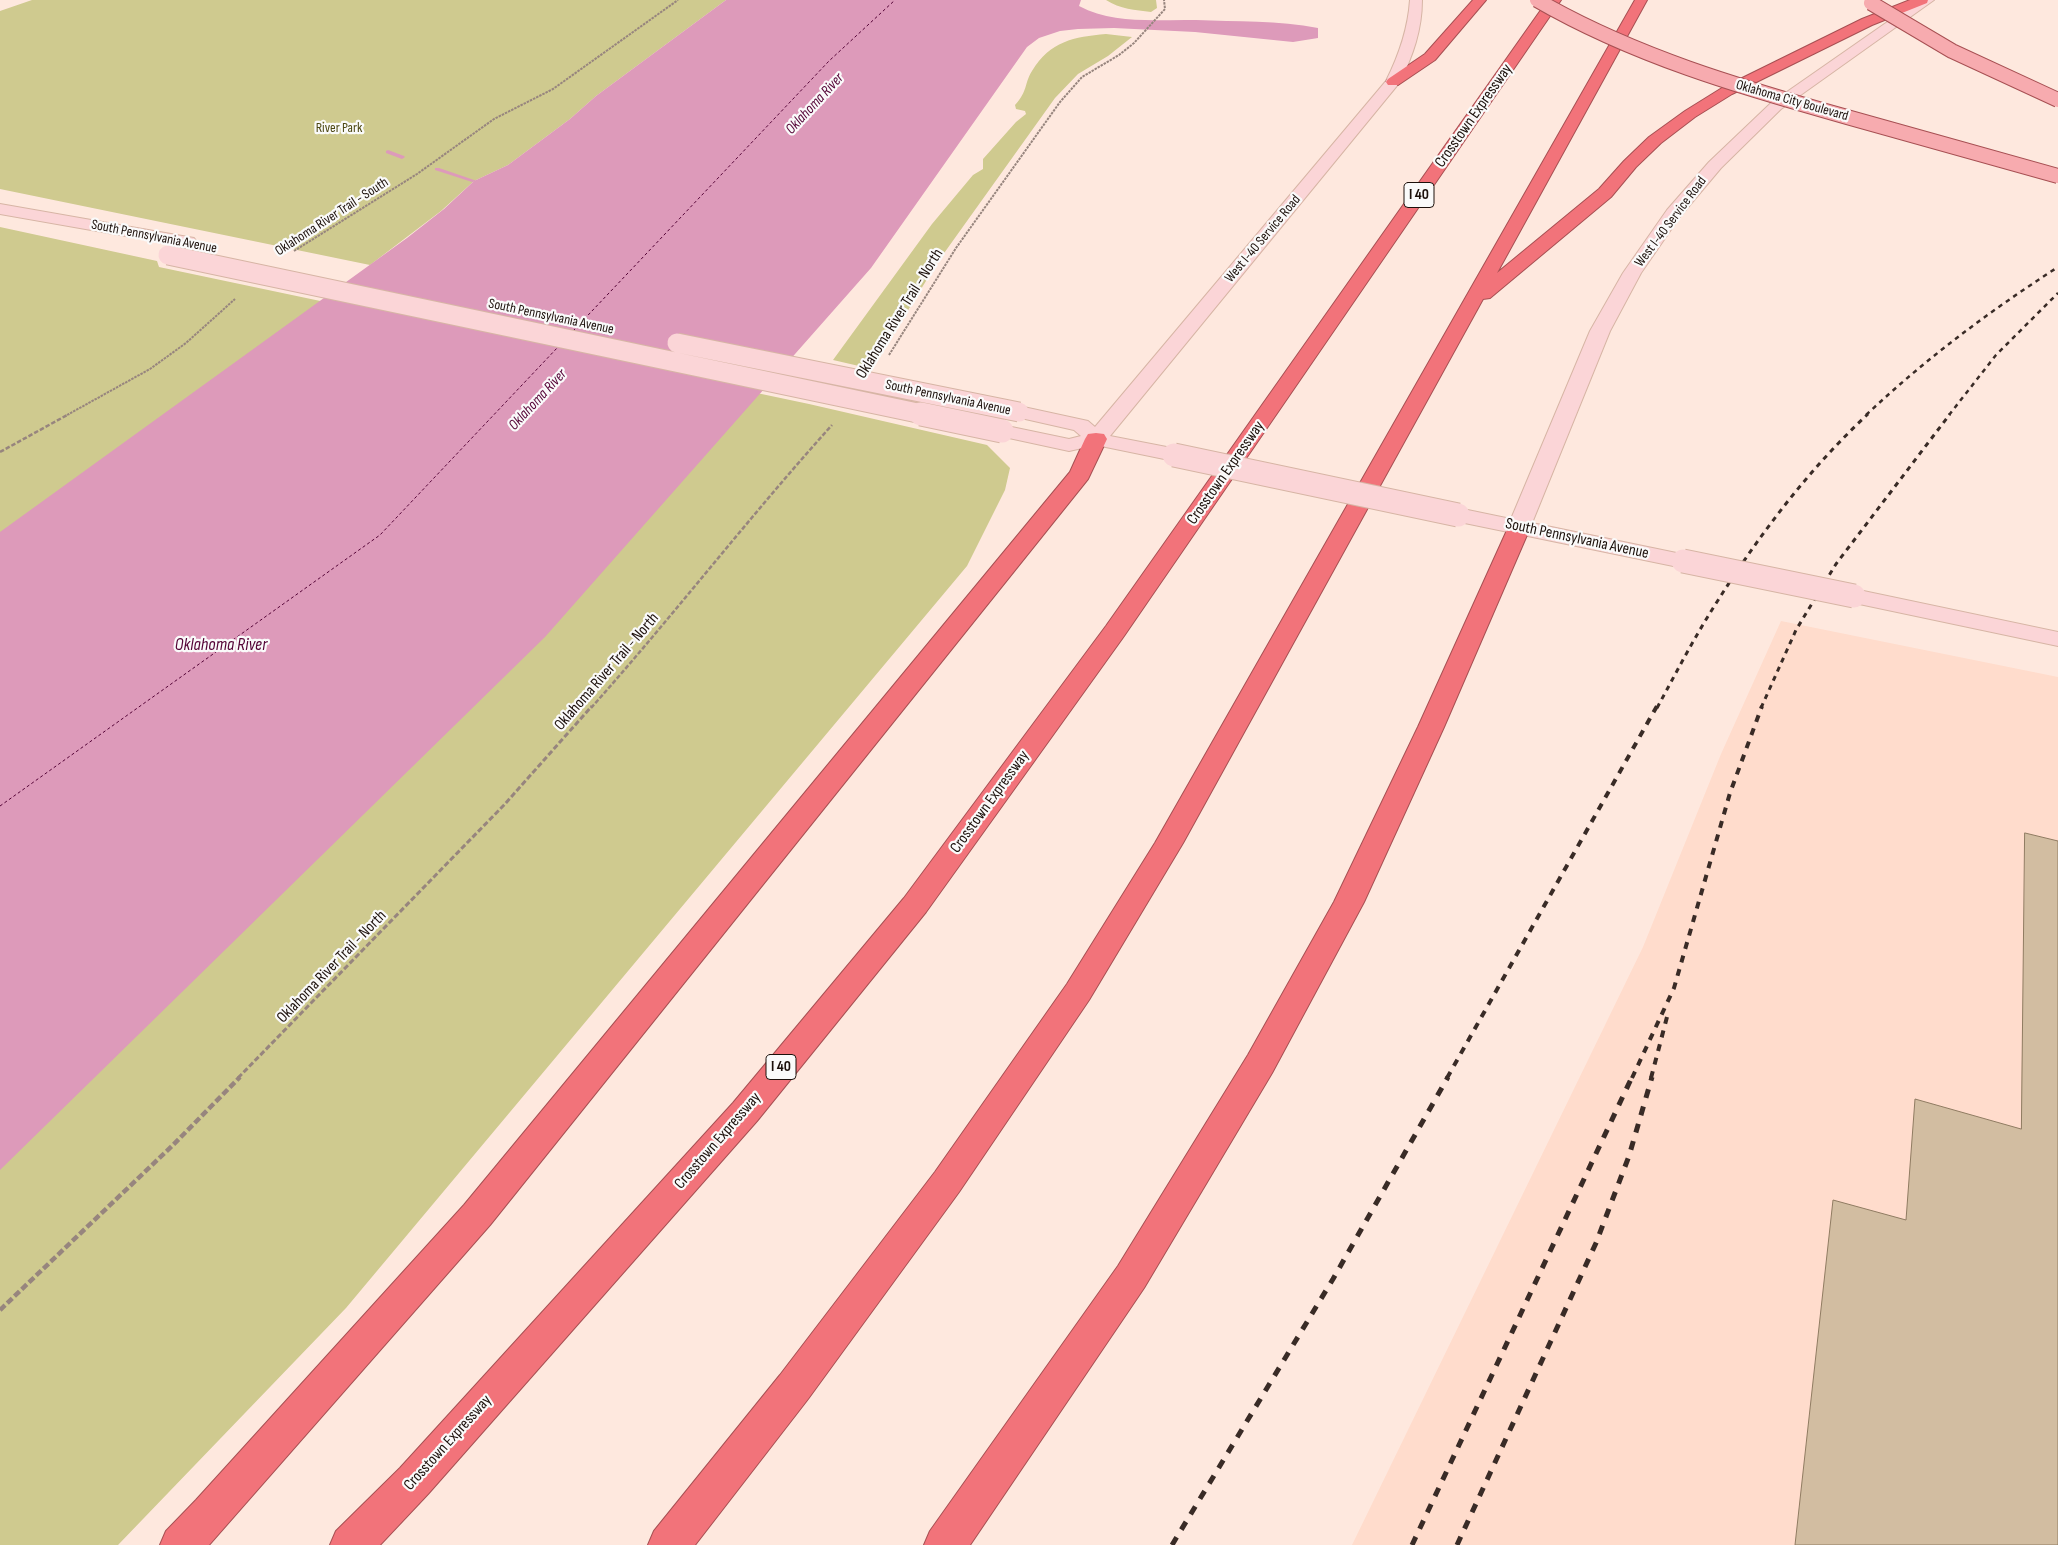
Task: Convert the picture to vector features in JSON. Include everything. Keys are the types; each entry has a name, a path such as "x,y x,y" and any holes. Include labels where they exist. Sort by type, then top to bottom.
{"highway":[{"path":"1393,82 1430,57 1463,17 1480,0"},
{"name":"Crosstown Expressway","path":"351,1545 414,1481 745,1112 915,905 1115,631 1555,0"},
{"path":"669,1545 794,1387 948,1182 1078,992 1169,843 1641,0"},
{"path":"1471,304 1605,193 1630,164 1655,140 1690,114 1727,91 1867,22 1922,0"},
{"path":"181,1545 211,1514 477,1215 1080,474 1096,439"},
{"path":"945,1545 1131,1277 1260,1064 1349,902 1431,728 1519,528"}],"main road":[{"name":"West I-40 Service Road","path":"1096,439 1393,82 1412,37 1416,15 1416,0"},
{"name":"Oklahoma City Boulevard","path":"1537,0 1575,22 1622,43 1728,82 2058,176"},
{"name":"West I-40 Service Road","path":"1519,528 1600,331 1632,273 1673,214 1715,165 1776,106 1928,0"},
{"path":"1871,3 1952,51 2058,100"},
{"name":"South Pennsylvania Avenue","path":"0,209 188,242 478,302"},
{"name":"South Pennsylvania Avenue","path":"0,214 168,256 1069,445 1096,439 2058,639"},
{"name":"South Pennsylvania Avenue","path":"661,340 1081,425 1096,439"}],"path":[{"name":"Oklahoma River Trail - South","path":"289,255 417,174 494,119 553,90 678,0"},
{"name":"Oklahoma River Trail - North","path":"886,360 956,248 1060,102 1082,77 1119,55 1138,39 1166,7 1164,0"},
{"path":"0,452 116,389 170,356 242,293"},
{"name":"Oklahoma River Trail - North","path":"0,1310 180,1138 504,806 624,671 791,470 834,424"}],"shaded area":[{"path":"1781,621 2058,677 2058,1545 1352,1545 1643,947 1721,754"}],"green space":[{"name":"River Park","path":"32,0 726,0 596,96 570,119 508,165 474,181 441,211 370,265 0,189 0,11"},
{"path":"1106,0 1156,0 1157,8 1151,12 1133,10"},
{"path":"1106,34 1132,37 1108,56 1078,74 1055,98 937,263 872,369 833,360 932,224 973,175 983,169 983,159 1016,122 1026,114 1025,111 1016,109 1015,105 1022,96 1032,71 1039,61 1047,53 1064,42"},
{"path":"0,227 157,261 159,267 809,404 987,445 1010,468 1005,490 967,566 346,1308 118,1545 0,1545"}],"water":[{"name":"Oklahoma River","path":"726,0 1081,0 1079,6 1093,12 1122,19 1303,25 1318,28 1318,38 1293,42 1195,32 1114,28 1078,29 1060,31 1039,38 1027,47 871,268 545,637 0,1170 0,532 407,238 444,209 474,181 508,165 570,119 596,96"}],"building":[{"path":"2025,833 2058,841 2058,1545 1795,1545 1833,1200 1906,1220 1915,1099 2021,1129"}],"waterway":[{"path":"388,152 402,157"},
{"path":"437,169 474,181"}],"ferry route":[{"path":"573,331 829,61 895,0"},
{"path":"0,806 380,535 558,347"}],"railway":[{"path":"1866,415 1912,374 1959,337 2007,301 2058,267"},
{"path":"1949,415 1996,355 2058,293"},
{"path":"1657,708 1707,617 1749,554 1805,481 1846,435 1868,414"},
{"path":"1761,708 1796,630 1836,564 1950,414"},
{"path":"1447,1078 1657,706"},
{"path":"1632,1078 1674,988 1730,793 1762,706"},
{"path":"1651,1078 1667,1017"},
{"path":"1172,1545 1333,1279 1448,1077"},
{"path":"1412,1545 1632,1077"},
{"path":"1457,1545 1596,1243 1629,1156 1652,1077"}]}
